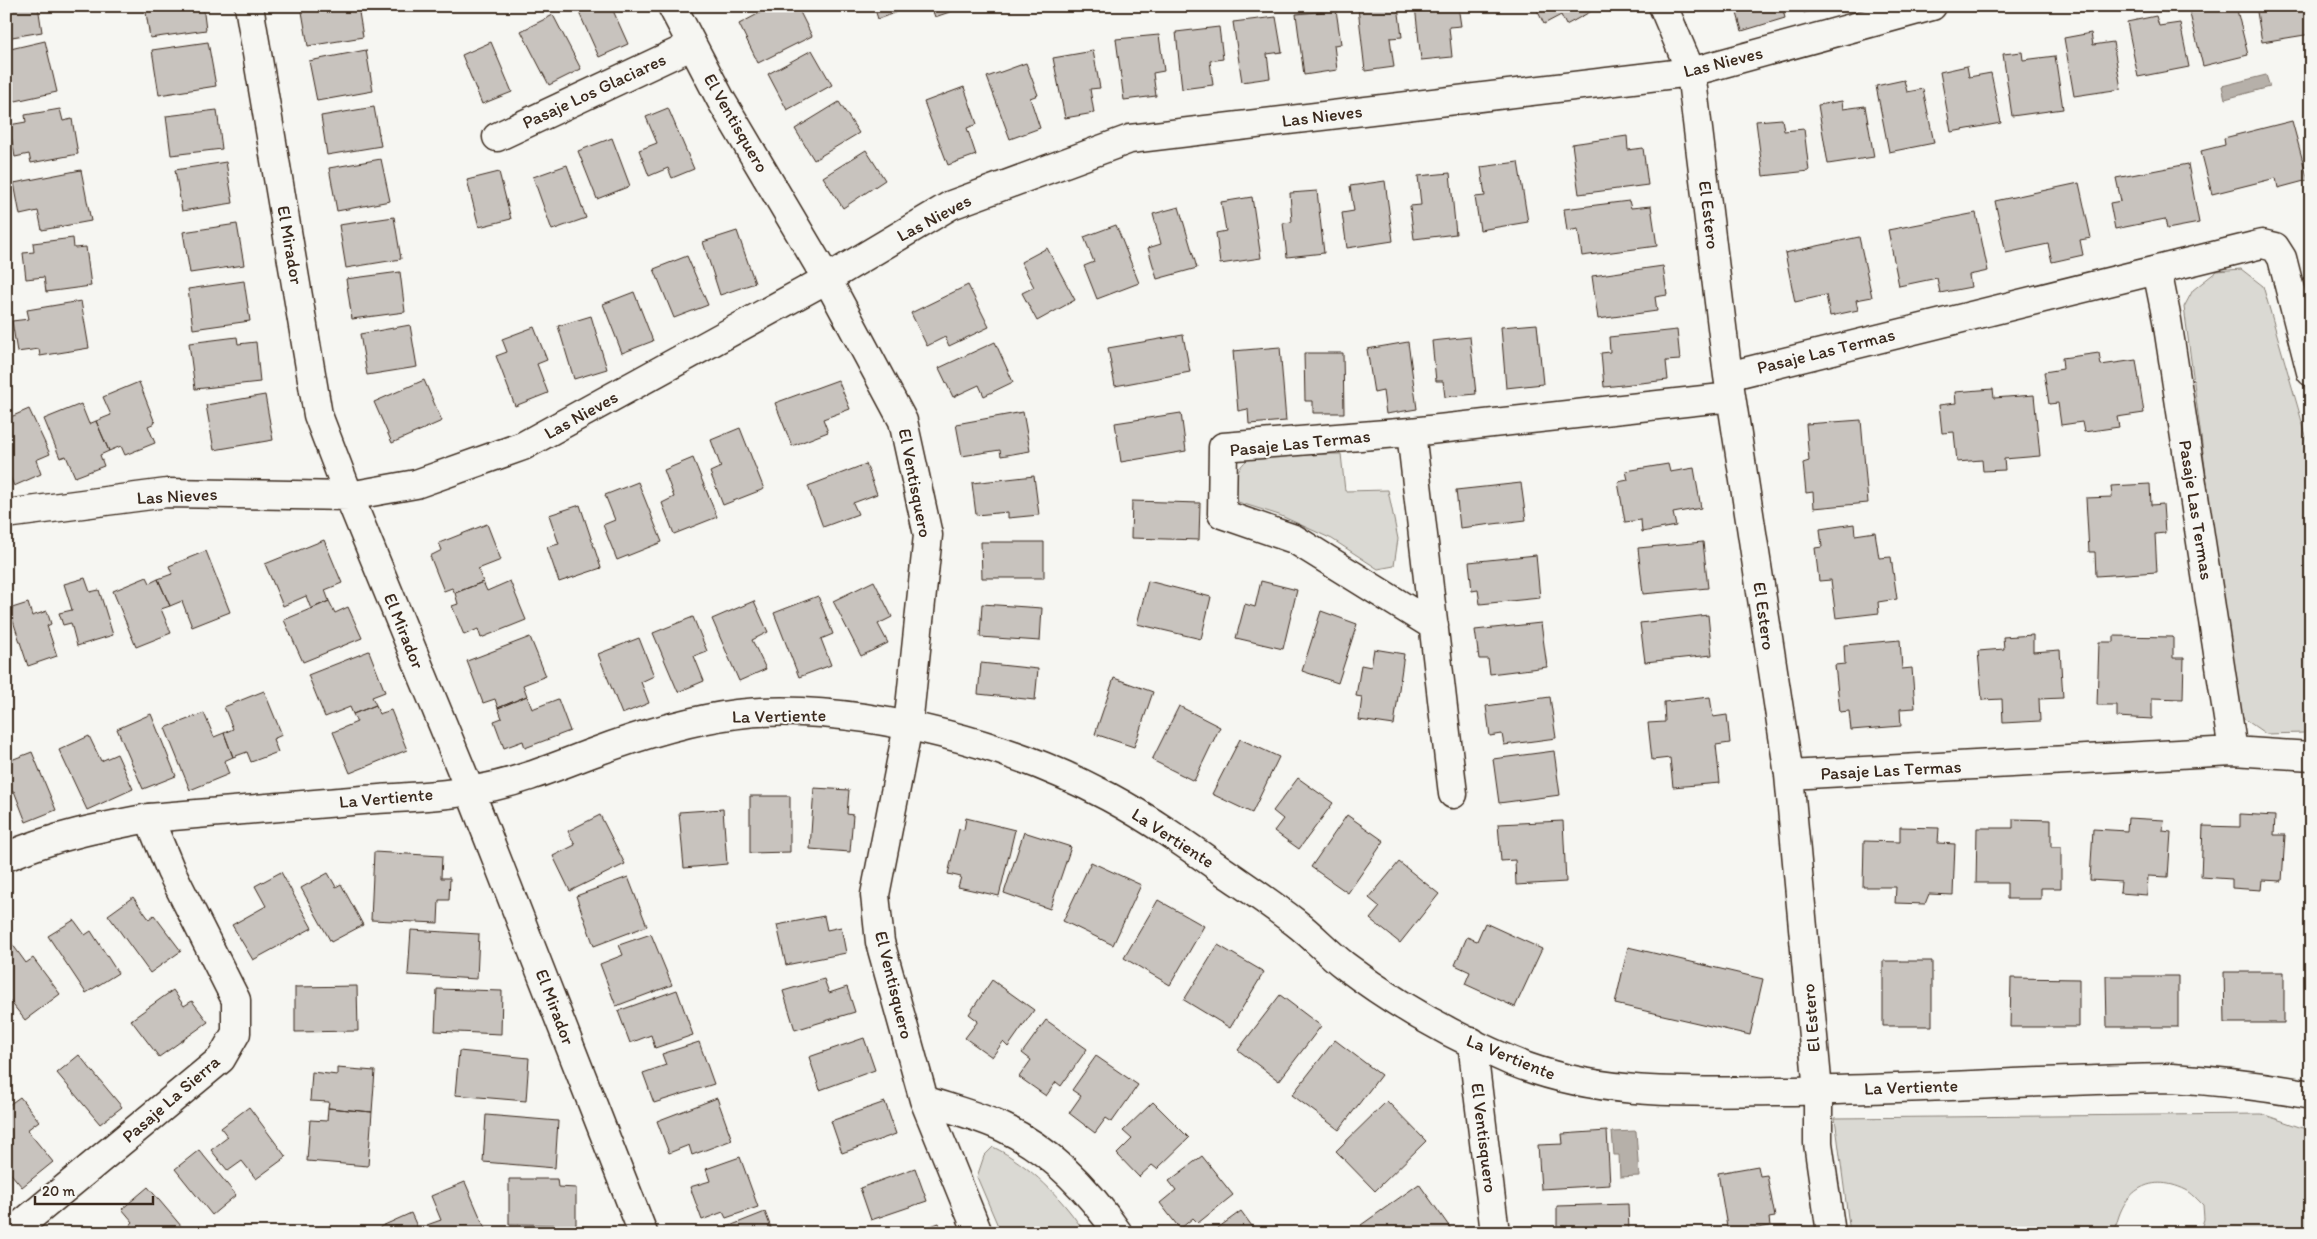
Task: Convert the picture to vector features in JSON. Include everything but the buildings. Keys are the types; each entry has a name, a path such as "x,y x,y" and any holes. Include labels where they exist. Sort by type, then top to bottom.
{"street":[{"name":"El Mirador","path":"249,6 318,415 349,496 470,791 643,1233"},
{"name":"El Ventisquero","path":"672,6 691,46 721,100 828,278 903,421 928,535 908,726 875,895 880,942 924,1100 978,1233"},
{"name":"El Estero","path":"1663,6 1691,72 1730,387 1789,775 1818,1091 1818,1143 1831,1233"},
{"name":"Las Nieves","path":"6,514 167,493 349,496 416,484 523,446 828,278 951,205 1130,139 1691,72 1932,6"},
{"name":"Pasaje Los Glaciares","path":"497,137 691,46"},
{"name":"Pasaje Las Termas","path":"1434,626 1294,539 1222,514 1223,447 1411,432 1730,387 2157,270 2262,244 2275,247 2282,258 2311,372"},
{"name":"Pasaje Las Termas","path":"2157,270 2167,320 2233,752"},
{"path":"1411,432 1453,794"},
{"name":"La Vertiente","path":"6,857 64,837 106,826 149,818 470,791 526,778 593,753 679,726 738,714 781,712 866,718 908,726 1000,751 1045,768 1106,796 1165,830 1298,924 1342,964 1391,998 1472,1042 1514,1062 1557,1077 1601,1086 1645,1091 1818,1091 2172,1078 2231,1082 2311,1095"},
{"name":"Pasaje Las Termas","path":"1789,775 2233,752 2311,756"},
{"name":"Pasaje La Sierra","path":"11,1233 221,1059 236,1033 236,1000 170,871 149,818"},
{"name":"El Ventisquero","path":"1472,1042 1495,1233"},
{"path":"924,1100 1004,1128 1055,1160 1097,1202 1118,1233"}],"shaded area":[{"path":"2266,75 2270,87 2225,99 2222,86"},
{"path":"2241,269 2263,286 2311,453 2311,723 2304,733 2266,734 2240,716 2234,689 2184,307 2193,290 2217,271"},
{"path":"1254,454 1341,454 1345,491 1388,490 1398,539 1394,566 1378,569 1332,539 1279,515 1238,502 1235,487 1236,475 1242,465"},
{"path":"2262,1114 2311,1131 2311,1233 2219,1233 2201,1229 2204,1219 2203,1205 2186,1190 2159,1183 2148,1185 2129,1197 2118,1219 2115,1233 1850,1233 1835,1118"},
{"path":"1636,1131 1639,1176 1620,1177 1619,1155 1614,1155 1612,1132"},
{"path":"993,1147 1020,1163 1045,1184 1067,1208 1085,1233 1001,1233 977,1177 984,1156"}]}
